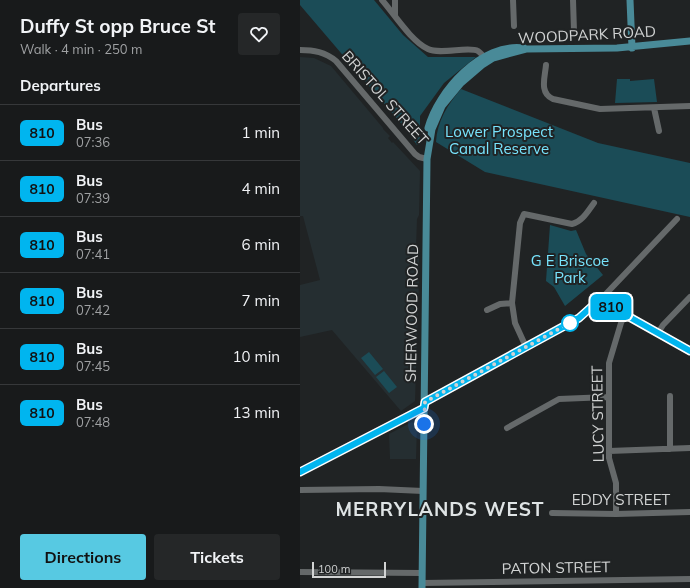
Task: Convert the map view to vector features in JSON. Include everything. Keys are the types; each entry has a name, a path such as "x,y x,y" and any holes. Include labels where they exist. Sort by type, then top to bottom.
{"main road":[{"path":"630,0 632,48"},
{"name":"WOODPARK ROAD","path":"486,59 526,49 632,48 690,41"},
{"name":"SHERWOOD ROAD","path":"422,585 428,159 425,145 429,124 439,108 461,83 486,59"}],"street":[{"path":"382,0 409,33 423,46 431,50 474,50 486,59"},
{"path":"395,0 395,16"},
{"path":"513,0 514,26"},
{"path":"573,0 574,31"},
{"name":"BRISTOL STREET","path":"300,50 326,54 336,61 415,154 418,157 428,159"},
{"path":"546,65 544,88 547,95 553,99 600,109 690,106"},
{"path":"654,108 659,131"},
{"path":"526,347 515,323 512,303 520,223 524,214 572,224 579,221 594,203"},
{"path":"300,472 425,405 579,318 599,300 677,219"},
{"path":"658,333 663,325 690,296"},
{"path":"599,300 690,351"},
{"path":"487,310 500,304 512,303"},
{"name":"LUCY STREET","path":"616,514 616,482 610,461 609,451 609,363 621,323 625,315"},
{"path":"670,396 670,449"},
{"path":"507,428 559,399 608,397"},
{"path":"609,451 690,448"},
{"path":"300,490 423,490"},
{"name":"EDDY STREET","path":"552,513 616,514 690,512"},
{"path":"300,572 422,572"},
{"name":"PATON STREET","path":"422,585 510,585 690,579"},
{"path":"630,580 630,587"}],"shaded area":[{"path":"300,57 314,58 331,66 390,136 388,138 392,143 393,142 420,171 419,215 417,219 416,248 419,257 419,280 415,401 401,411 332,330 300,337 300,285 320,280 303,216 300,216"},
{"path":"412,422 417,425 416,459 390,459 389,434"}],"green space":[{"name":"Lower Prospect Canal Reserve","path":"300,0 374,0 403,35 428,57 476,57 444,83 420,116 420,144 417,145 405,128 300,5"},
{"path":"617,79 630,79 630,81 654,79 657,102 615,103"},
{"name":"Lower Prospect Canal Reserve","path":"461,89 598,143 690,163 690,217 485,172 436,142 438,127 444,113"},
{"name":"G E Briscoe Park","path":"550,225 571,231 576,230 586,254 603,275 565,306 554,287 546,281"},
{"path":"369,352 383,369 375,375 361,358"},
{"path":"384,371 397,387 389,393 376,377"}],"bus line":[{"name":"810","path":"300,472 424,408 425,402 579,318 599,300 690,351"}],"district":[{"name":"MERRYLANDS WEST","path":"440,509"}],"route":[{"path":"424,424 425,402 570,323"}]}
